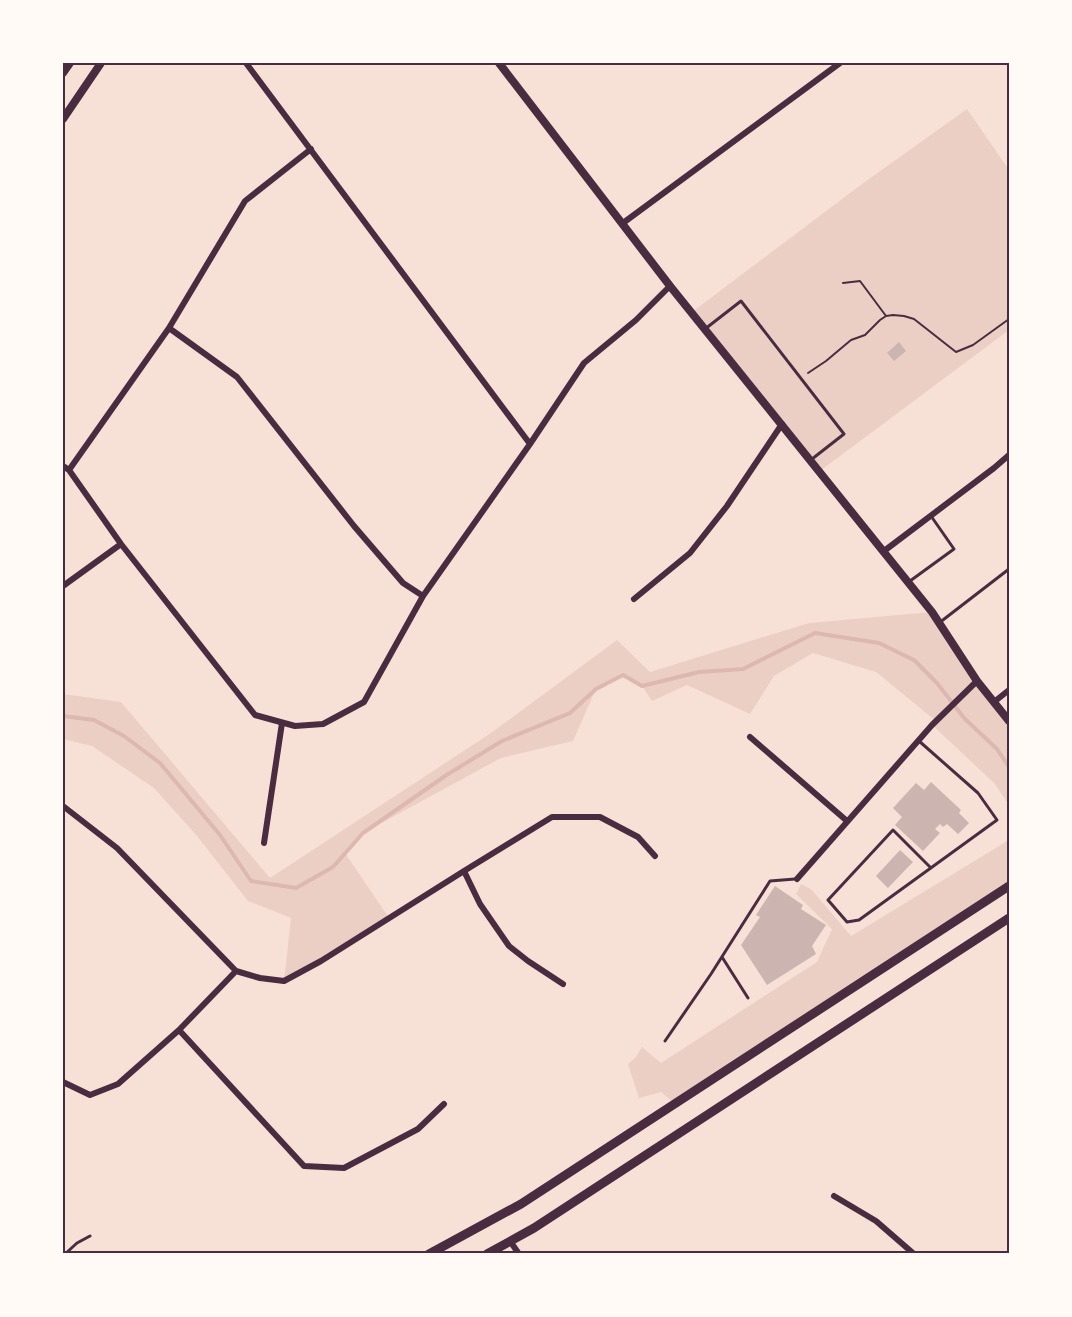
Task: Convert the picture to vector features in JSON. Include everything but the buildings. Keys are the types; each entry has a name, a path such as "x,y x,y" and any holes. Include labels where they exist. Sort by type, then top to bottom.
{"main road":[{"path":"63,73 70,63"},
{"path":"63,119 101,63"},
{"path":"429,1254 521,1204 1009,886"},
{"path":"487,1254 534,1228 1009,918"}],"street":[{"path":"246,63 530,444"},
{"path":"499,63 670,286 884,551 939,623 977,681 1009,721"},
{"path":"623,223 840,63"},
{"path":"69,470 169,328 245,201 311,149"},
{"path":"63,466 69,470 121,544 255,715 295,726 323,724 364,702 423,596 584,363 636,320 670,286"},
{"path":"169,328 237,377 354,526 403,583 423,596"},
{"path":"634,599 690,553 727,506 782,424"},
{"path":"884,551 1009,455"},
{"path":"63,586 121,544"},
{"path":"797,879 936,722 977,681"},
{"path":"994,702 1009,690"},
{"path":"264,843 282,723"},
{"path":"750,737 847,821"},
{"path":"63,806 117,848 236,971 260,978 284,981 321,961 552,817 600,817 638,837 655,856"},
{"path":"464,871 480,904 509,946 563,984"},
{"path":"63,1082 90,1095 118,1084 178,1030 236,971"},
{"path":"178,1030 304,1166 344,1168 418,1129 444,1104"},
{"path":"834,1196 876,1221 914,1254"},
{"path":"510,1241 519,1254"}],"lane":[{"path":"705,329 741,301 844,434 811,460"},
{"path":"908,582 954,549 931,516"},
{"path":"939,623 1009,569"},
{"path":"919,741 978,793 997,820 931,868 859,920 847,922 828,900 894,830 931,868"},
{"path":"665,1041 722,957 770,880 797,879"},
{"path":"722,957 748,998"},
{"path":"65,1254 77,1243 90,1236"}],"path":[{"path":"843,283 860,281 886,316"},
{"path":"801,378 851,340 865,335 886,316 904,316 914,319 956,352 973,345 1009,319"}],"shaded area":[{"path":"967,109 1009,170 1009,330 820,471 692,312 862,184"},
{"path":"932,612 1009,721 1009,805 994,783 932,725 936,721 876,672 813,653 774,676 750,714 687,685 652,701 642,686 623,675 596,689 573,741 501,758 363,833 345,853 389,918 284,981 291,918 248,901 197,836 154,788 92,746 63,739 63,694 121,702 270,878 491,733 617,640 650,672 809,623"},
{"path":"1009,840 1009,886 675,1104 661,1092 639,1098 628,1064 642,1047 661,1063 817,962 832,929 796,894 801,884 811,889 851,936"}],"waterway":[{"path":"63,716 94,720 124,736 160,763 220,835 251,881 296,888 333,867 363,833 448,774 502,741 570,713 596,689 623,675 642,686 699,672 743,669 815,633 879,643 914,660 937,683 964,718 997,749 1009,767"}]}
